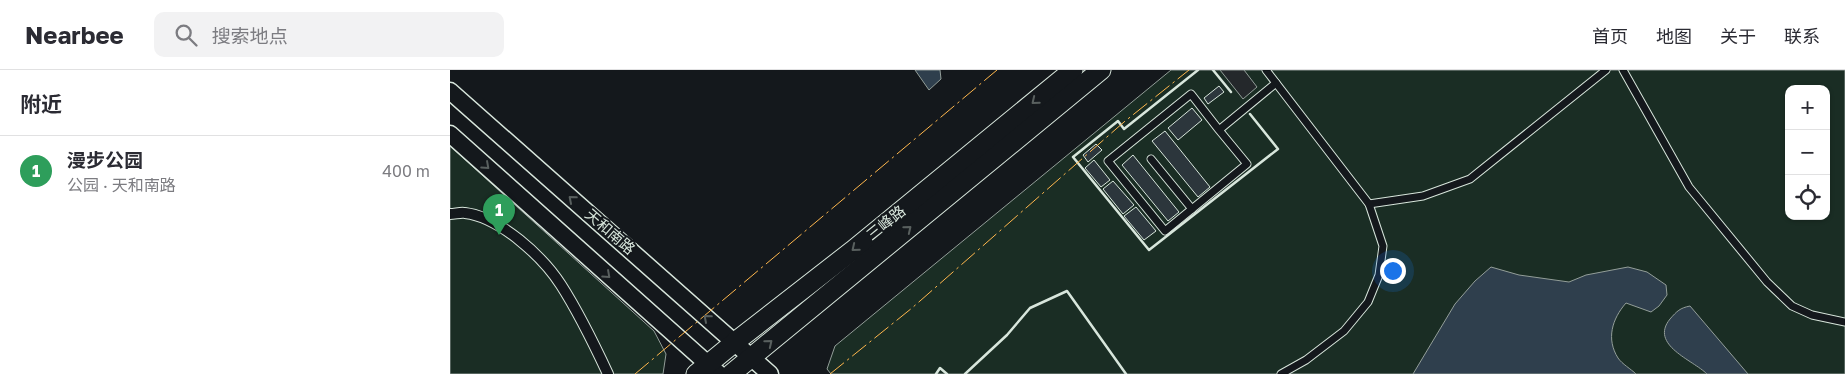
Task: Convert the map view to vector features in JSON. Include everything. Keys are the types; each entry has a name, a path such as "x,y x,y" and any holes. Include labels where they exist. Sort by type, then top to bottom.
{"main road":[{"name":"三峰路","path":"707,371 735,342 852,251 1073,70"},
{"name":"三峰路","path":"731,374 1101,70"}],"street":[{"name":"天和南路","path":"450,91 770,374"},
{"path":"450,134 707,371"},
{"path":"450,214 465,213 496,222 530,248 561,284 608,374"}],"lane":[{"path":"1266,70 1369,204 1383,246 1379,275 1368,302 1344,331 1306,360 1281,374"},
{"path":"1369,204 1422,196 1470,179 1606,70"},
{"path":"1623,70 1689,187 1767,282 1792,306 1812,315 1845,322"},
{"path":"1219,130 1276,83"},
{"path":"1191,94 1219,130 1248,164 1164,231 1108,161 1191,94"},
{"path":"1151,158 1192,209"}],"green space":[{"path":"1171,70 1845,70 1845,374 831,374 827,369 835,346"},
{"path":"450,146 654,331 666,354 663,374 450,374"}],"shaded area":[{"path":"1220,70 1244,70 1257,87 1243,99"}],"water":[{"path":"915,70 940,70 941,79 929,90"},
{"path":"1491,267 1519,275 1569,282 1586,275 1628,267 1647,272 1666,285 1667,295 1659,306 1651,312 1626,303 1614,322 1612,344 1614,351 1618,358 1636,374 1413,374 1455,304 1475,281"},
{"path":"1690,306 1748,374 1707,374 1675,351 1669,344 1665,337 1665,328 1670,319 1679,310"}],"building":[{"path":"1219,86 1224,92 1208,104 1204,98"},
{"path":"1192,108 1202,120 1178,140 1168,128"},
{"path":"1165,131 1210,187 1198,197 1152,141"},
{"path":"1096,144 1102,150 1088,162 1083,155"},
{"path":"1133,155 1179,212 1168,221 1122,165"},
{"path":"1094,160 1110,180 1101,187 1085,168"},
{"path":"1113,181 1134,205 1123,214 1103,189"},
{"path":"1136,207 1156,231 1144,240 1124,216"}],"wall":[{"path":"1198,70 1124,129 1118,121 1073,157 1149,250 1278,149 1250,114"},
{"path":"1213,70 1231,92"},
{"path":"965,374 1007,335 1030,308 1067,291 1126,374"},
{"path":"936,374 940,368 947,374"}],"power":[{"path":"635,374 997,70"},
{"path":"830,374 912,308 1124,122 1189,70"}],"place":[{"name":"漫步公园","path":"499,235"}]}
